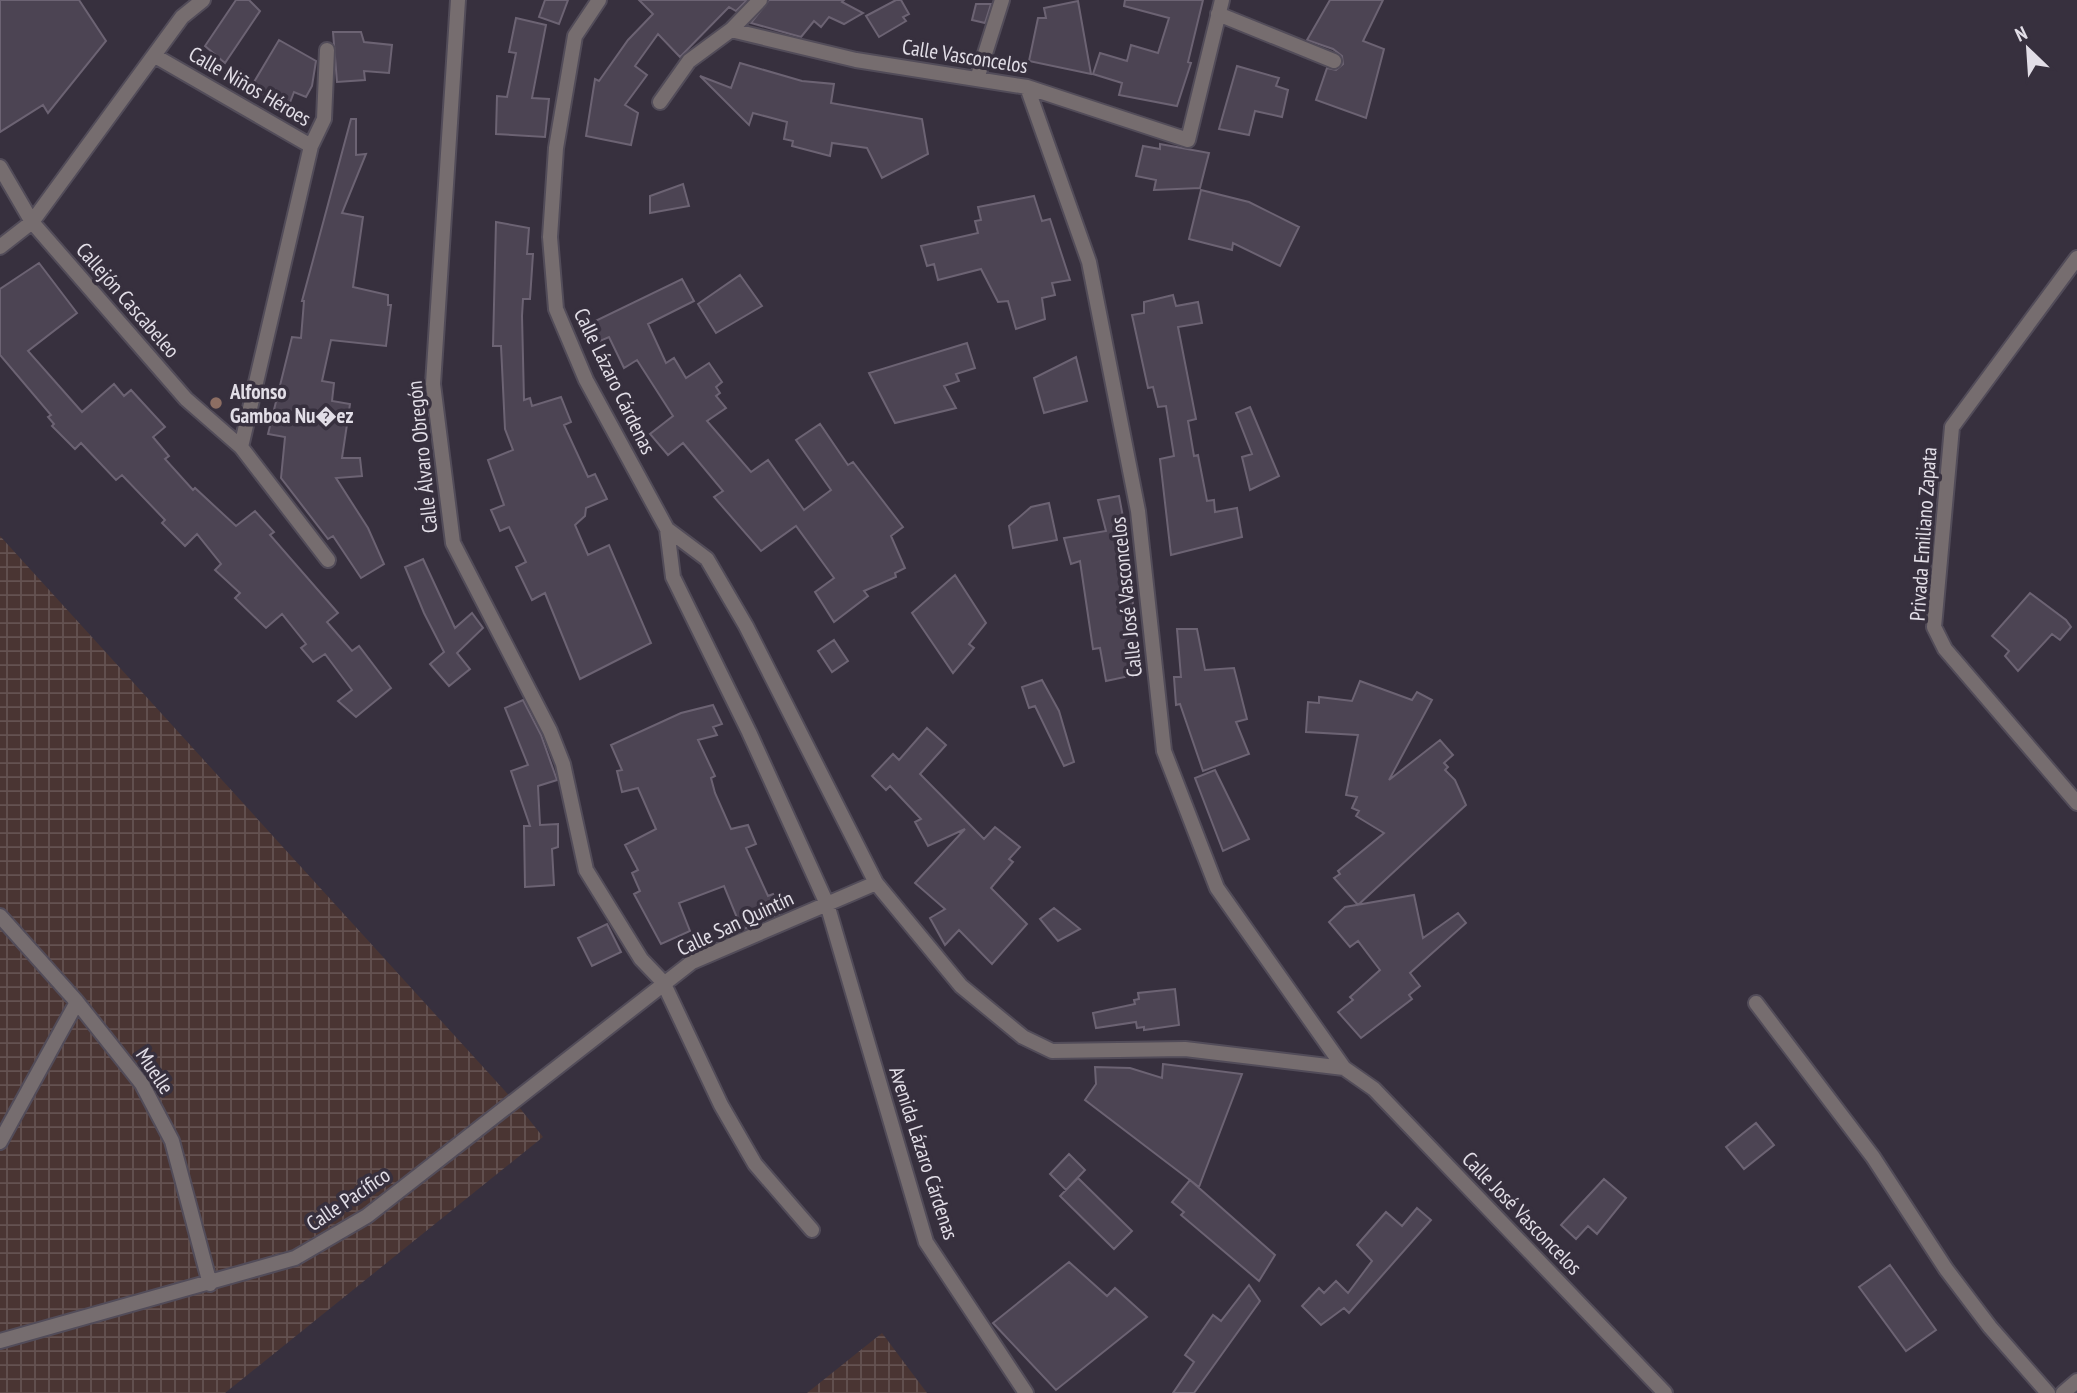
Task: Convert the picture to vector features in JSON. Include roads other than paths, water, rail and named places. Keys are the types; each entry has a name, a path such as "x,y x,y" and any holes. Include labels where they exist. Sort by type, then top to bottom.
{"street":[{"name":"Calle Niños Héroes","path":"0,247 32,222 182,17 203,0"},
{"name":"Calle Álvaro Obregón","path":"457,0 433,384 453,542 550,731 563,764 586,870 640,959 663,982 721,1105 755,1164 812,1230"},
{"name":"Calle Lázaro Cárdenas","path":"599,0 575,36 556,148 550,237 556,309 586,380 667,529 673,577 749,732 827,904"},
{"path":"660,102 689,61 731,30 761,0"},
{"path":"977,79 1002,0"},
{"path":"1220,7 1334,61"},
{"name":"Calle Vasconcelos","path":"731,30 856,60 1027,87 1188,140 1220,7"},
{"name":"Calle Niños Héroes","path":"155,56 312,146 324,119 327,50"},
{"name":"Calle José Vasconcelos","path":"1027,87 1089,261 1138,511 1164,751 1217,888 1344,1068 1374,1089 1665,1393"},
{"path":"241,447 312,146"},
{"name":"Callejón Cascabeleo","path":"0,167 32,222 186,399 241,447 328,560"},
{"name":"Privada Emiliano Zapata","path":"2077,258 1952,427 1934,627 1945,649 2077,803"},
{"name":"Calle Lázaro Cárdenas","path":"667,529 708,559 746,626 876,883"},
{"path":"827,904 876,883"},
{"name":"Calle José Vasconcelos","path":"876,883 961,986 1014,1031 1052,1051 1185,1049 1344,1068"},
{"name":"Calle San Quintín","path":"663,982 692,962 827,904"},
{"name":"Avenida Lázaro Cárdenas","path":"827,904 926,1242 1020,1388 1026,1393"},
{"name":"Muelle","path":"0,916 77,1002 142,1084 173,1141 210,1284"},
{"name":"Calle Pacífico","path":"0,1341 295,1258 367,1216 663,982"},
{"path":"0,1142 77,1002"},
{"path":"1756,1003 1873,1157 1946,1269 1990,1327 2048,1393"},
{"path":"2063,1393 2077,1381"}],"place":[{"name":"Alfonso Gamboa Nu�ez","path":"216,403"}]}
